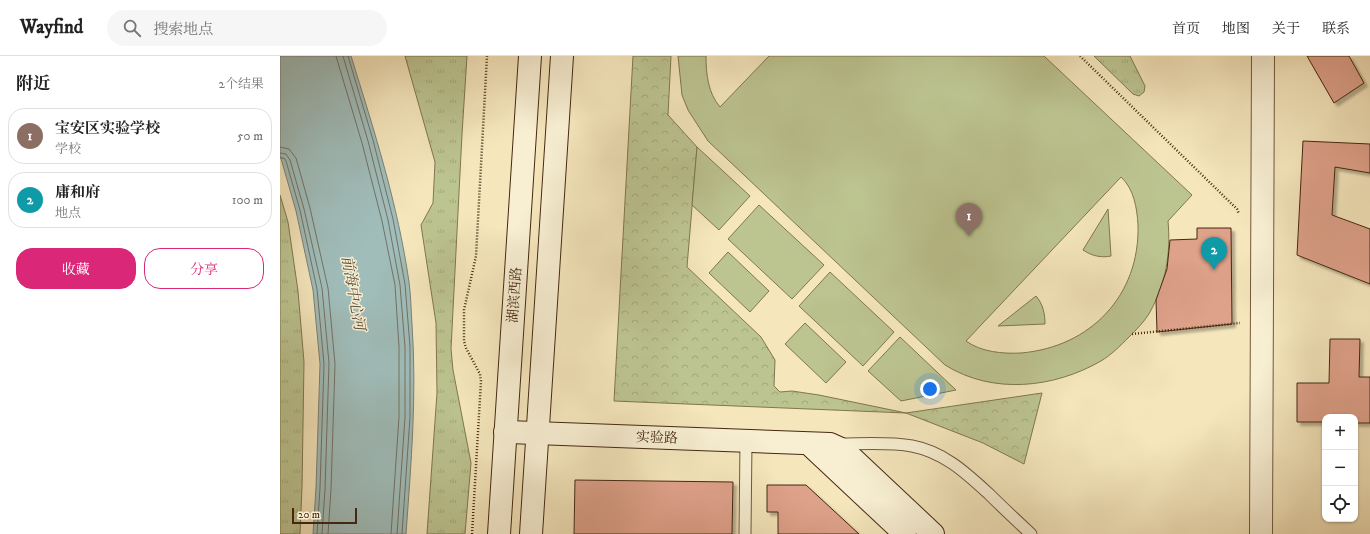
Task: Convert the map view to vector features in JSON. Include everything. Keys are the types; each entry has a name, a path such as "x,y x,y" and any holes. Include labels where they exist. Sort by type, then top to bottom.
{"street":[{"name":"湖滨西路","path":"499,534 530,56"},
{"path":"531,534 562,56"},
{"path":"1261,534 1263,56"},
{"name":"实验路","path":"506,432 820,444 841,449 933,534"},
{"path":"820,444 905,534"}],"lane":[{"path":"745,534 746,441"},
{"path":"820,444 901,445 913,446 928,451 944,458 960,468 1031,534"}],"path":[{"path":"472,534 481,380 480,374 466,348 464,341 464,310 476,256 487,56"},
{"path":"1080,56 1237,209 1241,219"},
{"path":"1240,316 1240,330"},
{"path":"1132,334 1240,323"}],"green space":[{"path":"405,56 467,56 451,349 453,370 471,463 465,534 427,534 437,393 436,323 421,225 433,203 435,162"},
{"path":"633,56 671,56 668,115 697,147 687,267 761,337 775,360 774,386 780,392 792,391 819,395 906,413 614,401"},
{"path":"678,56 706,56 708,83 716,102 720,107 769,56 1044,56 1192,195 1168,221 1169,245 1164,279 1150,312 1132,334 1115,350 1101,361 1083,370 1044,382 1003,384 983,381 964,375 945,365 708,141 688,110 682,95","holes":["1121,177 1132,193 1137,212 1138,225 1136,250 1130,274 1120,295 1106,313 1089,328 1069,340 1046,349 1021,353 1000,353 978,348 966,341"]},
{"path":"1094,56 1130,56 1145,86 1144,92 1139,96 1133,94"},
{"path":"697,147 750,196 719,230 692,205"},
{"path":"280,195 288,222 298,291 304,362 300,534 280,534"},
{"path":"759,205 824,265 792,299 728,239"},
{"path":"1108,209 1111,256 1100,257 1083,250"},
{"path":"728,252 769,291 750,312 709,273"},
{"path":"830,272 894,332 863,366 799,306"},
{"path":"1036,296 1043,309 1045,324 998,326"},
{"path":"805,323 846,362 826,383 785,344"},
{"path":"900,337 956,390 901,401 868,371"},
{"path":"1042,393 1024,464 983,443 906,413"}],"water":[{"name":"前海中心河","path":"280,56 351,56 392,196 399,225 411,298 414,403 406,534 313,534 320,364 313,290 296,211 280,155"}],"building":[{"path":"1307,56 1349,56 1364,83 1334,103"},
{"path":"1303,141 1370,144 1370,173 1335,167 1332,215 1370,229 1370,284 1297,255"},
{"path":"1197,228 1231,228 1232,324 1157,332 1156,300 1167,269 1170,240 1197,239"},
{"path":"1330,339 1360,339 1359,377 1370,377 1370,423 1358,423 1358,414 1322,414 1322,422 1297,422 1297,383 1329,383"},
{"path":"575,480 733,482 732,534 574,534"},
{"path":"767,485 806,485 859,534 778,534 778,512 767,512"}],"place":[{"name":"宝安区实验学校","path":"969,236"},
{"name":"庸和府","path":"1214,270"}]}
